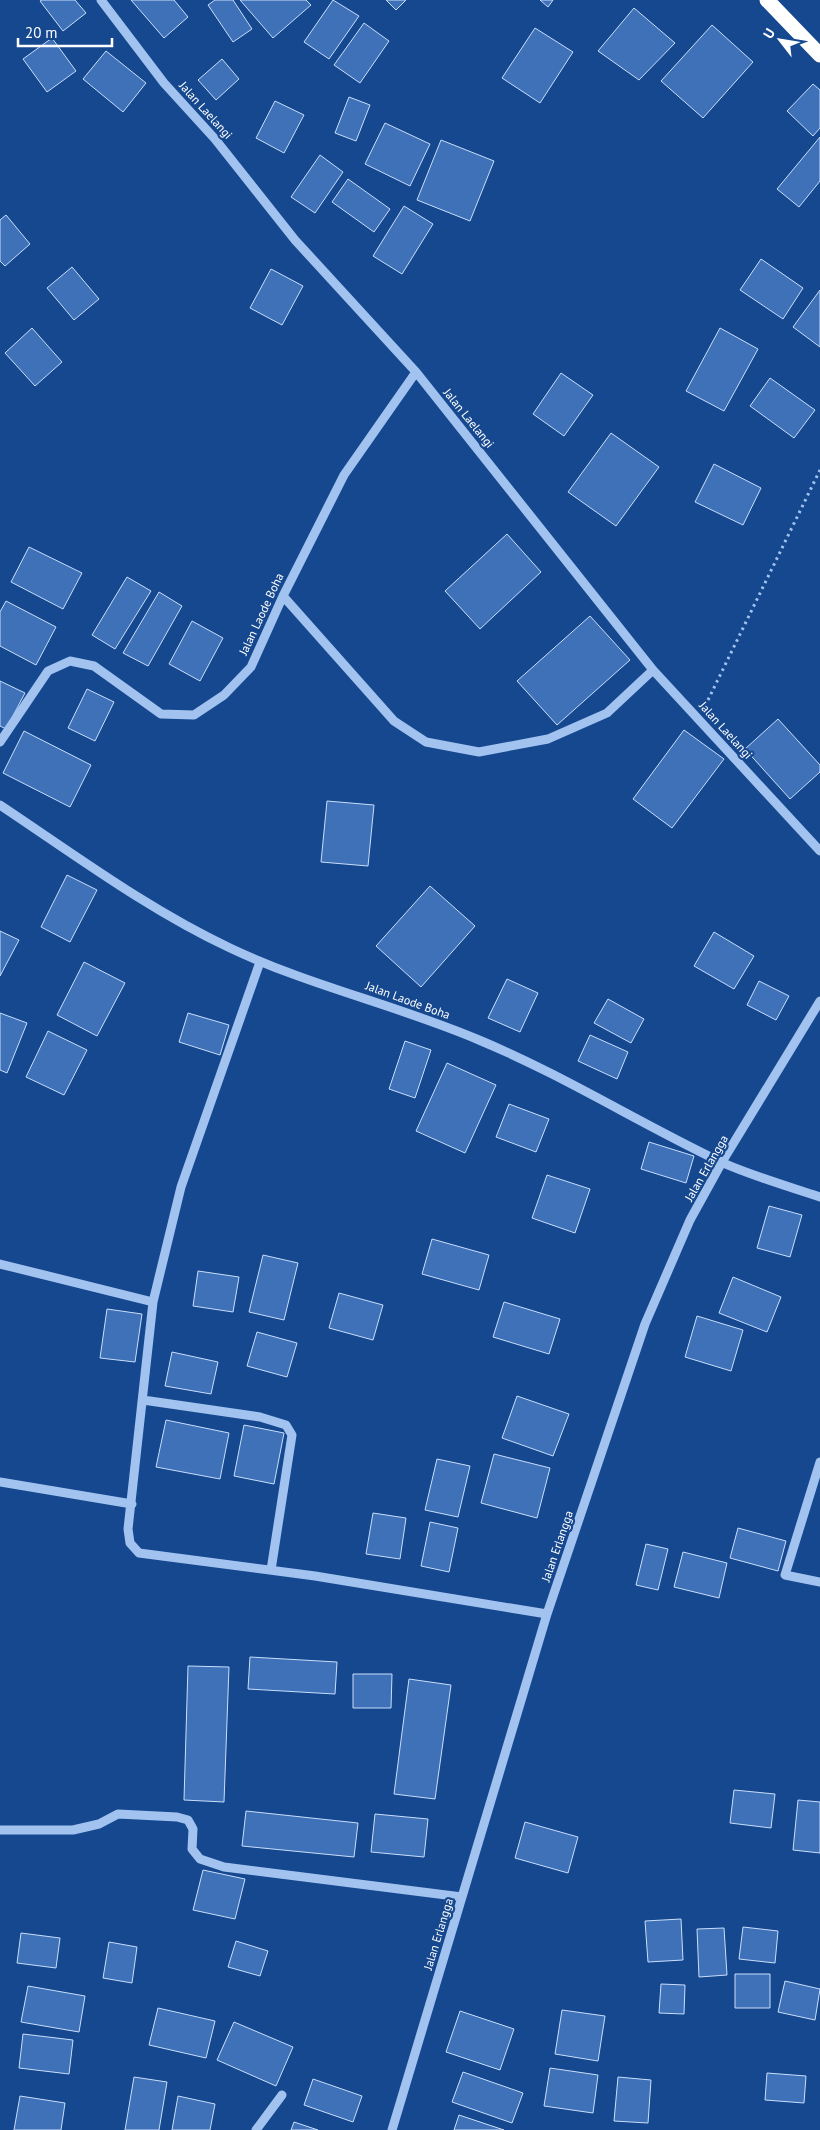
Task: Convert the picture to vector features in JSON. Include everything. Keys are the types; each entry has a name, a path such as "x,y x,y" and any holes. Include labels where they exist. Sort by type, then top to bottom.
{"highway":[{"path":"767,0 820,55"}],"street":[{"name":"Jalan Laelangi","path":"100,0 164,83 215,139 295,240 416,372 653,670 820,851"},
{"name":"Jalan Laode Boha","path":"0,742 48,671 70,661 94,666 161,714 194,714 224,696 251,666 283,596 344,475 416,372"},
{"path":"283,596 394,721 426,742 479,752 548,739 606,713 653,670"},
{"name":"Jalan Laode Boha","path":"0,806 185,925 260,962 300,978 363,997 479,1040 578,1085 722,1162 820,1197"},
{"path":"260,962 181,1187 153,1302 128,1529 130,1543 139,1553 271,1570 547,1614"},
{"name":"Jalan Erlangga","path":"392,2130 547,1614 645,1324 690,1220 722,1162 820,1002"},
{"path":"0,1264 153,1302"},
{"path":"142,1400 260,1417 286,1425 292,1435 271,1570"},
{"path":"820,1462 785,1575 820,1582"},
{"path":"0,1482 132,1504"},
{"path":"0,1830 74,1830 99,1824 118,1814 177,1817 188,1820 193,1829 192,1850 200,1859 224,1867 462,1897"},
{"path":"256,2130 282,2094"}],"path":[{"path":"699,718 820,470"}],"building":[{"path":"75,0 86,13 63,31 40,1"},
{"path":"131,0 174,0 188,17 164,38"},
{"path":"215,0 233,0 252,29 233,42 208,5"},
{"path":"240,0 306,0 311,5 273,38"},
{"path":"333,0 359,16 329,59 304,42"},
{"path":"386,0 406,0 396,10"},
{"path":"540,0 553,0 548,7"},
{"path":"634,8 675,43 639,80 598,51"},
{"path":"364,23 389,41 360,83 334,65"},
{"path":"712,25 753,62 703,118 661,81"},
{"path":"535,28 573,52 540,103 502,78"},
{"path":"52,38 76,71 47,92 23,59"},
{"path":"106,51 146,83 123,112 83,79"},
{"path":"222,59 239,79 216,100 198,80"},
{"path":"813,84 820,90 820,128 813,136 787,111"},
{"path":"349,97 370,105 356,141 335,133"},
{"path":"275,101 304,115 284,153 256,138"},
{"path":"385,123 430,144 410,186 365,164"},
{"path":"820,137 820,181 799,207 777,189"},
{"path":"441,140 494,161 470,221 417,200"},
{"path":"320,155 343,172 315,213 291,197"},
{"path":"348,179 390,209 374,232 332,202"},
{"path":"404,206 433,224 402,274 373,256"},
{"path":"6,215 30,244 5,266 0,261 0,220"},
{"path":"761,259 803,288 783,319 740,290"},
{"path":"72,267 99,299 74,320 47,288"},
{"path":"271,269 303,286 282,325 250,308"},
{"path":"820,290 820,347 793,327"},
{"path":"32,328 62,362 35,386 5,353"},
{"path":"720,328 758,349 724,411 686,391"},
{"path":"561,373 593,395 564,436 533,414"},
{"path":"770,378 815,410 794,438 750,406"},
{"path":"611,433 659,467 616,526 568,492"},
{"path":"714,464 761,488 743,525 695,502"},
{"path":"507,534 541,572 480,629 445,591"},
{"path":"29,547 82,573 63,609 11,582"},
{"path":"127,577 151,591 115,649 92,635"},
{"path":"159,592 182,606 148,666 123,653"},
{"path":"6,601 56,627 36,665 0,646 0,612"},
{"path":"590,616 630,660 557,725 517,681"},
{"path":"192,621 223,638 200,681 169,664"},
{"path":"0,681 25,693 6,729 0,726"},
{"path":"87,689 114,702 95,741 68,728"},
{"path":"778,719 820,765 820,772 790,799 745,749"},
{"path":"684,730 724,759 672,828 633,799"},
{"path":"24,731 91,765 70,807 3,773"},
{"path":"327,801 374,805 368,866 321,862"},
{"path":"67,875 97,890 70,942 41,927"},
{"path":"430,886 475,926 421,987 376,946"},
{"path":"0,931 19,940 0,976"},
{"path":"714,932 754,956 734,989 694,966"},
{"path":"84,962 125,983 97,1036 57,1015"},
{"path":"507,979 538,993 520,1032 488,1018"},
{"path":"759,981 789,996 776,1020 747,1005"},
{"path":"608,999 644,1019 631,1043 594,1023"},
{"path":"0,1013 27,1023 7,1073 0,1070"},
{"path":"188,1013 229,1025 220,1055 179,1042"},
{"path":"48,1031 87,1050 64,1095 26,1077"},
{"path":"590,1035 628,1052 617,1079 578,1061"},
{"path":"405,1041 431,1050 415,1098 389,1089"},
{"path":"447,1063 496,1085 465,1153 416,1131"},
{"path":"509,1104 549,1119 536,1152 496,1137"},
{"path":"649,1142 694,1156 686,1183 641,1169"},
{"path":"547,1175 590,1189 575,1233 532,1218"},
{"path":"769,1206 802,1215 790,1257 757,1248"},
{"path":"432,1239 489,1255 479,1290 422,1274"},
{"path":"263,1255 298,1263 284,1320 249,1312"},
{"path":"198,1271 239,1277 233,1312 193,1306"},
{"path":"733,1277 781,1297 767,1332 719,1313"},
{"path":"339,1293 383,1305 373,1340 329,1328"},
{"path":"504,1302 560,1319 549,1354 493,1337"},
{"path":"107,1309 142,1314 135,1362 100,1358"},
{"path":"697,1316 743,1330 731,1371 685,1357"},
{"path":"257,1332 297,1343 287,1377 247,1366"},
{"path":"172,1352 218,1362 211,1394 165,1386"},
{"path":"517,1396 569,1414 553,1456 502,1438"},
{"path":"166,1420 229,1433 220,1479 156,1467"},
{"path":"244,1425 284,1433 274,1484 234,1476"},
{"path":"494,1454 550,1468 537,1518 481,1503"},
{"path":"437,1459 470,1466 458,1517 425,1510"},
{"path":"373,1513 406,1518 400,1559 366,1554"},
{"path":"430,1522 458,1528 449,1572 421,1566"},
{"path":"738,1528 786,1541 778,1571 730,1558"},
{"path":"646,1544 668,1549 658,1590 636,1585"},
{"path":"683,1552 727,1563 719,1598 674,1587"},
{"path":"250,1657 337,1662 335,1694 248,1689"},
{"path":"188,1666 229,1667 224,1802 184,1800"},
{"path":"353,1674 392,1674 391,1708 353,1708"},
{"path":"409,1679 451,1685 435,1799 394,1794"},
{"path":"734,1790 775,1794 771,1828 730,1823"},
{"path":"798,1800 820,1802 820,1853 793,1850"},
{"path":"246,1811 358,1823 354,1857 242,1846"},
{"path":"375,1814 428,1819 424,1857 371,1852"},
{"path":"525,1822 578,1837 568,1873 515,1858"},
{"path":"203,1870 245,1879 235,1919 193,1910"},
{"path":"681,1919 683,1960 648,1962 645,1921"},
{"path":"743,1927 778,1931 775,1963 739,1959"},
{"path":"724,1928 727,1975 699,1977 697,1929"},
{"path":"21,1933 60,1938 56,1968 17,1963"},
{"path":"236,1941 268,1951 260,1976 228,1967"},
{"path":"109,1942 137,1947 132,1983 103,1978"},
{"path":"735,1974 770,1974 770,2008 735,2008"},
{"path":"785,1981 820,1989 815,2020 778,2012"},
{"path":"661,1984 685,1985 684,2014 659,2013"},
{"path":"28,1986 85,1996 79,2032 21,2022"},
{"path":"158,2008 215,2021 206,2058 149,2045"},
{"path":"562,2010 605,2016 598,2061 555,2054"},
{"path":"460,2011 514,2029 500,2070 446,2052"},
{"path":"234,2022 293,2047 276,2086 217,2060"},
{"path":"23,2034 73,2040 69,2074 19,2068"},
{"path":"550,2068 598,2075 593,2113 544,2106"},
{"path":"463,2072 523,2093 512,2123 452,2102"},
{"path":"767,2073 806,2076 804,2103 765,2100"},
{"path":"134,2077 167,2082 159,2130 125,2130"},
{"path":"618,2077 651,2080 648,2123 614,2121"},
{"path":"313,2079 362,2096 353,2122 304,2105"},
{"path":"20,2096 65,2103 61,2130 14,2130"},
{"path":"178,2096 215,2104 210,2130 172,2130"},
{"path":"459,2115 504,2130 454,2130"},
{"path":"294,2122 318,2130 291,2130"}]}
